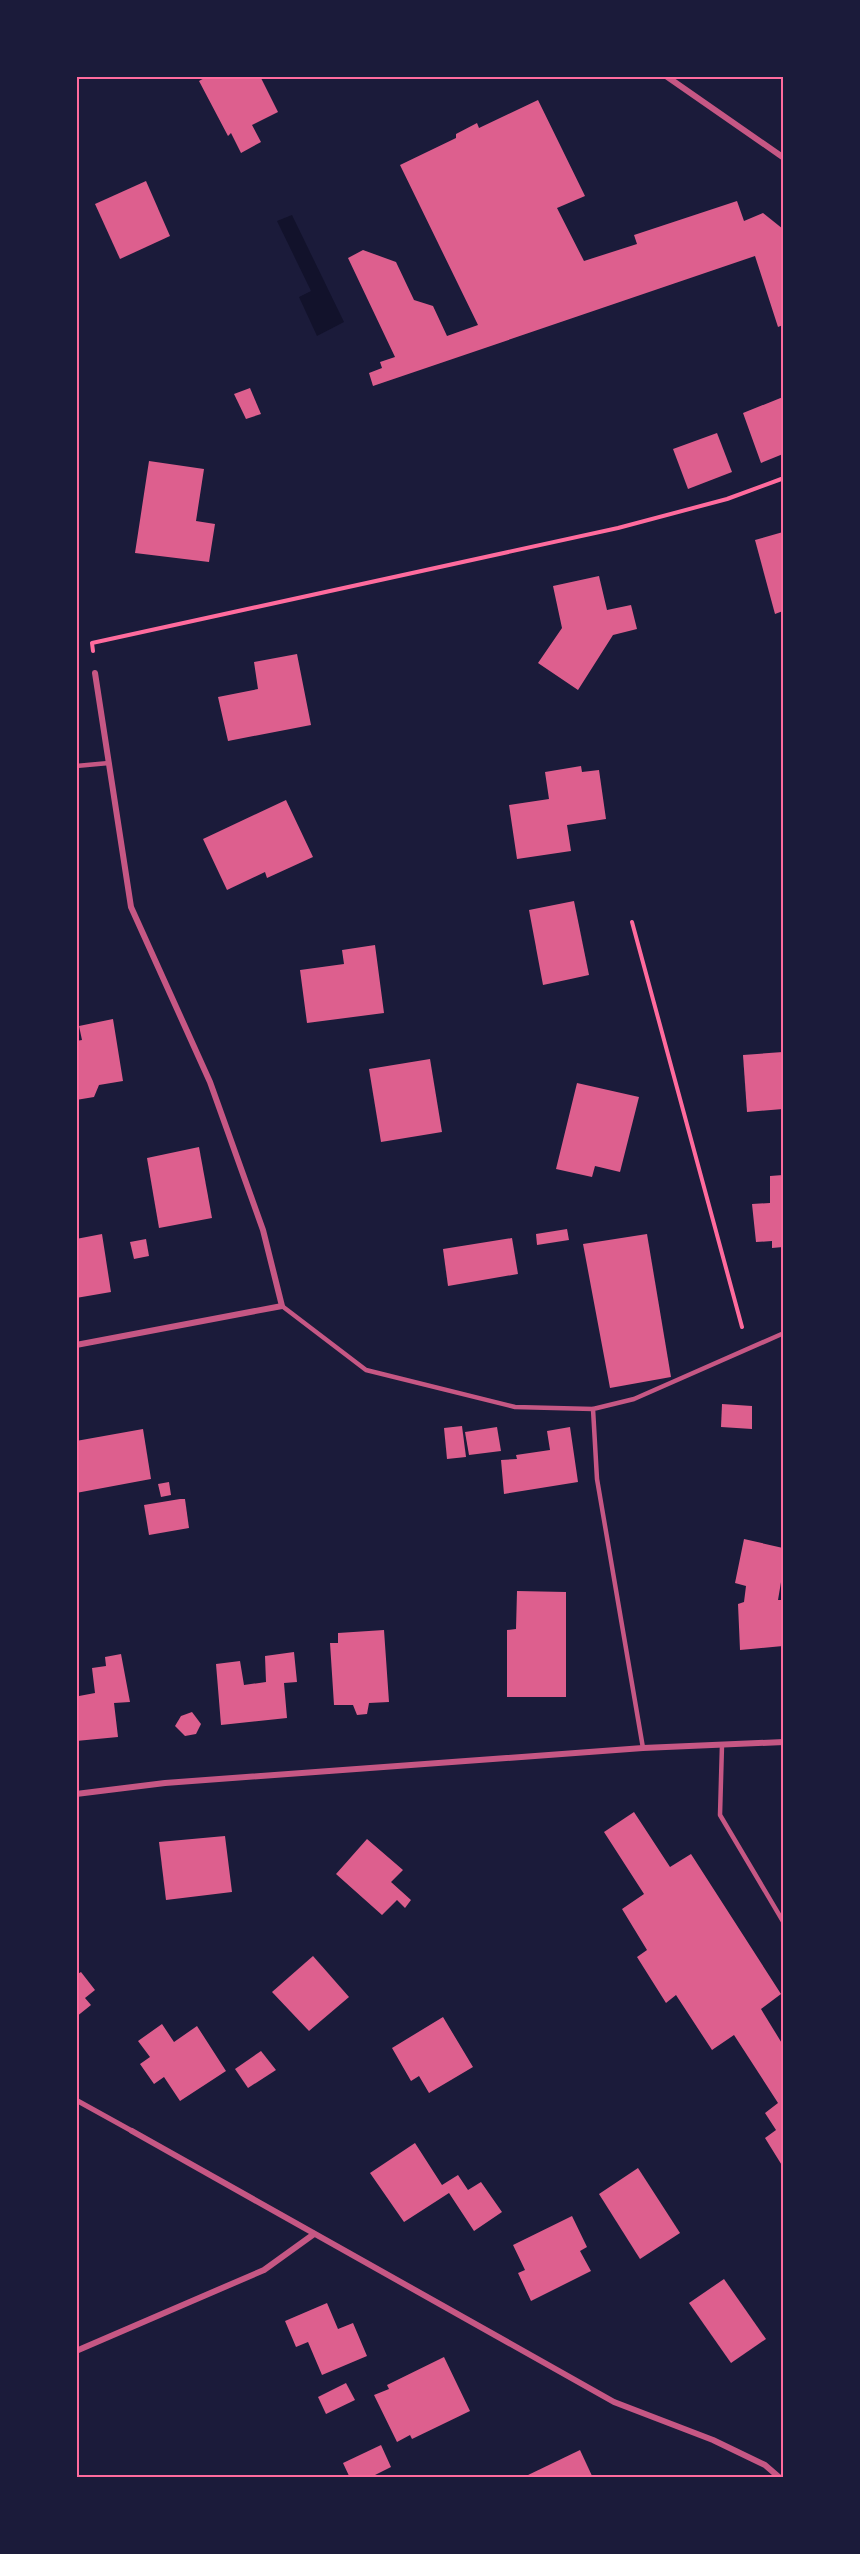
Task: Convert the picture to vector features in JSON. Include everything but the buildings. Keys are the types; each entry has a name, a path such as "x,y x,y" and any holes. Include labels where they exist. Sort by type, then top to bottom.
{"street":[{"path":"666,76 783,158"},
{"path":"76,1344 282,1306 263,1230 210,1082 131,907 95,673"},
{"path":"76,1794 165,1783 643,1748 783,1742"},
{"path":"76,2100 614,2402 713,2440 765,2465 780,2478"},
{"path":"76,2351 264,2270 314,2234"}],"lane":[{"path":"76,766 109,763"},
{"path":"282,1306 366,1370 515,1407 593,1409 634,1400 783,1333"},
{"path":"593,1409 597,1479 643,1748"},
{"path":"722,1745 720,1815 783,1923"}],"path":[{"path":"95,673 92,642 618,528 727,499 783,478"},
{"path":"632,922 748,1350"}],"shaded area":[{"path":"292,215 344,322 317,336 299,297 311,291 277,221"}]}
